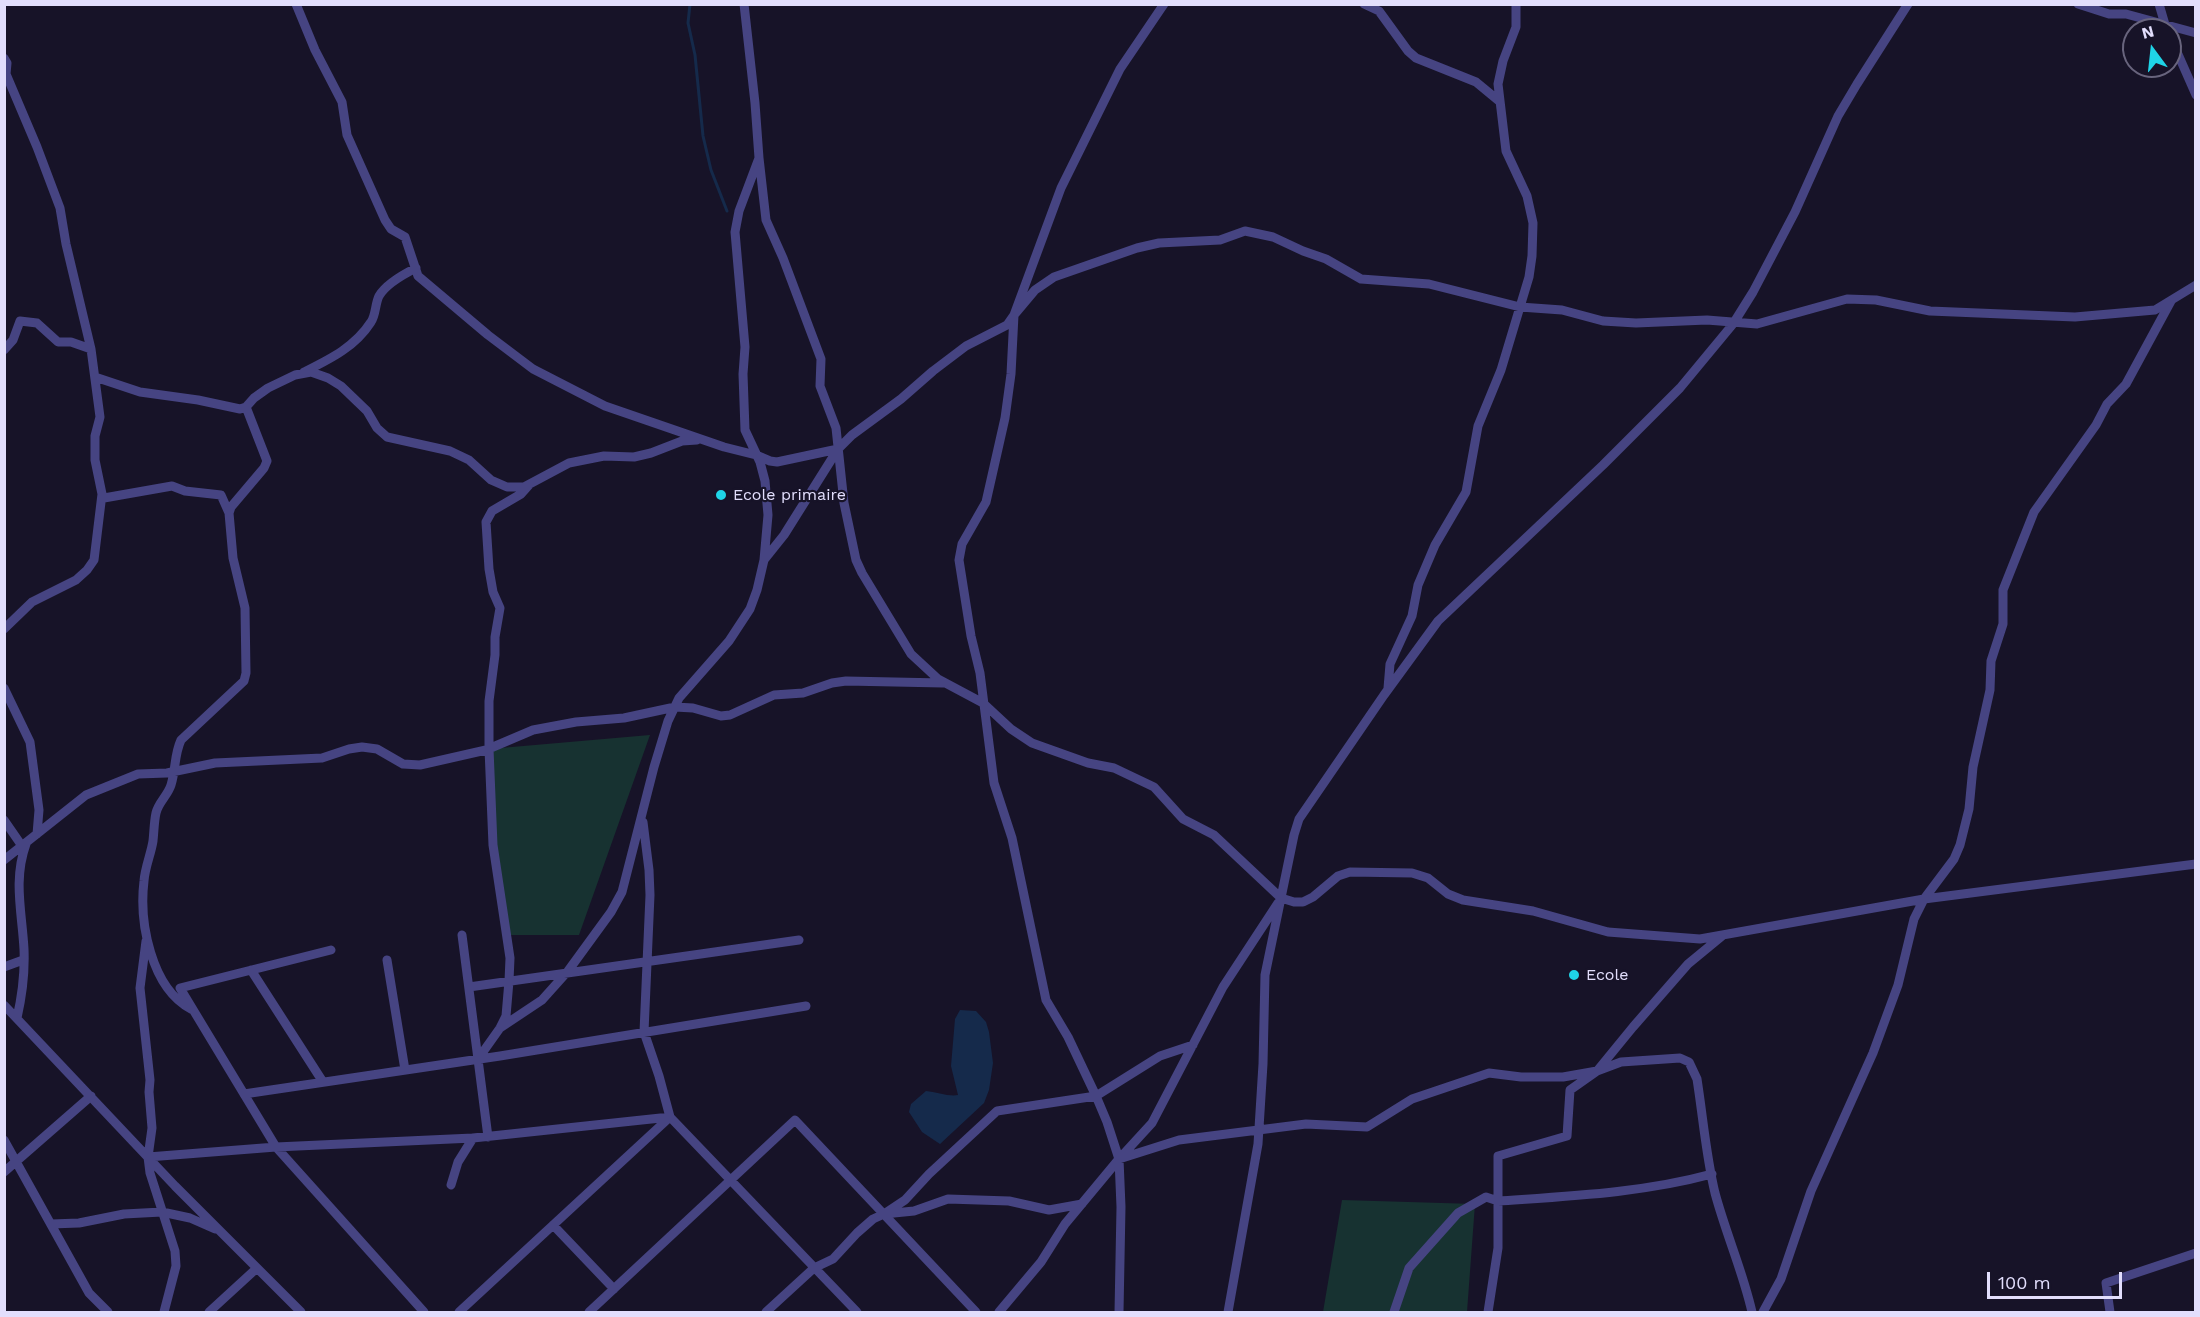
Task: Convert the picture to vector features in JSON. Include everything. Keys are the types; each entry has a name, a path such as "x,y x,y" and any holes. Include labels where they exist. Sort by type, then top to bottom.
{"street":[{"path":"296,4 315,50 342,102 347,135 385,220 391,229 405,237 418,276 488,335 533,369 606,406 702,439 777,462 838,449"},
{"path":"744,4 766,220 783,258 821,359 820,386 836,428 844,503 859,567 911,654 922,666 946,683 983,703 1011,729 1032,743 1088,763 1114,768 1154,788 1183,819 1214,835 1281,898 1303,902 1338,876 1350,872 1412,873 1428,878 1449,894 1463,900 1533,911 1608,932 1700,939 1924,899 2196,864"},
{"path":"1119,1312 1122,1208 1119,1159 1096,1096 1068,1037 1046,1000 1012,838 994,783 977,656 971,636 959,560 962,544 986,502 1005,418 1011,374 1014,315 1061,188 1120,69 1164,4"},
{"path":"1364,4 1379,11 1408,51 1416,58 1476,82 1499,101"},
{"path":"1388,690 1390,664 1412,616 1418,585 1435,545 1466,492 1478,426 1501,369 1529,277 1533,223 1527,196 1506,151 1497,84 1516,27 1516,4"},
{"path":"1228,1312 1259,1130 1265,975 1299,819 1438,621 1603,465 1680,388 1733,324 1753,292 1795,212 1838,116 1908,4"},
{"path":"2078,4 2109,14 2126,14 2138,18"},
{"path":"4,58 7,63 6,74 38,147 60,208 95,376 100,417 95,436 95,460 102,494 94,560 76,580 32,602 4,629"},
{"path":"2182,63 2196,95"},
{"path":"501,1028 542,1000 566,973 611,912 622,892 668,721 679,698 729,641 750,609 764,560 768,515 765,482 745,430 743,374 745,347 735,232 759,158"},
{"path":"764,560 784,535 838,449 852,435 966,346 1007,325 1035,290 1054,277 1137,248 1159,243 1220,240 1245,231 1273,237 1326,259 1361,279 1429,284 1520,307 1562,310 1614,322 1636,323 1707,320 1733,324 1757,324 1847,299 1876,300 1930,311 2075,317 2155,310 2196,285"},
{"path":"95,376 140,392 198,400 240,409 246,407 268,388 340,353 359,337 372,321 380,295 401,276 416,268"},
{"path":"1763,1312 1781,1279 1811,1191 1873,1053 1898,985 1914,918 1924,899 1954,859 1960,845 1969,808 1973,767 1990,690 1991,661 2003,624 2003,590 2034,512 2096,426 2107,404 2126,384 2172,301"},
{"path":"4,350 20,321 37,323 58,342 71,342 91,349"},
{"path":"302,373 311,372 341,386 367,411 376,428 387,437 450,451 469,460 491,480 507,487 524,487 569,463 604,456 634,457 682,441 702,439"},
{"path":"229,513 231,507 264,468 267,461 246,407"},
{"path":"478,1059 501,1028 506,1016 510,958 494,863 489,701 495,637 501,608 493,592 489,570 486,522 492,511 521,494 531,483"},
{"path":"102,494 104,498 172,486 185,491 221,495 229,513 233,558 245,608 246,673 244,681 181,740 176,751 170,789 156,811 153,842 144,879 142,900 146,939 140,988 150,1080 152,1128 148,1157 150,1173 175,1251 176,1266 164,1312"},
{"path":"4,860 86,795 138,774 174,771 215,763 322,758 362,747 376,749 403,764 420,765 489,749 533,730 576,722 624,718 675,707 693,708 721,716 730,715 774,695 803,693 832,683 846,681 946,683"},
{"path":"4,688 30,742 39,810 37,834"},
{"path":"642,815 649,870 644,1032 670,1117 857,1312"},
{"path":"4,820 24,844"},
{"path":"17,1018 23,960 19,883 24,844"},
{"path":"999,1312 1041,1262 1065,1224 1152,1123 1223,987 1281,898"},
{"path":"462,935 488,1137"},
{"path":"1488,1312 1498,1248 1498,1156 1568,1136 1570,1090 1597,1071 1688,964 1724,935"},
{"path":"146,939 158,970 173,997 193,1010"},
{"path":"469,987 799,940"},
{"path":"331,950 180,988 276,1147 424,1312"},
{"path":"4,967 23,960"},
{"path":"387,960 405,1070"},
{"path":"251,970 323,1082"},
{"path":"4,1005 148,1157 301,1312"},
{"path":"244,1094 806,1006"},
{"path":"766,1312 814,1268 833,1259 873,1219 905,1200 928,1174 997,1111 1096,1096 1160,1056 1193,1045"},
{"path":"1119,1159 1179,1140 1306,1124 1367,1127 1412,1099 1490,1073 1521,1077 1563,1077 1597,1071 1621,1062 1680,1058 1689,1062 1697,1079 1712,1174 1727,1232 1746,1282 1752,1312"},
{"path":"4,1173 91,1096"},
{"path":"148,1157 276,1147 488,1137 670,1117"},
{"path":"459,1312 670,1117"},
{"path":"589,1312 795,1120 976,1312"},
{"path":"451,1185 458,1162 473,1138"},
{"path":"4,1140 89,1293 108,1312"},
{"path":"1394,1312 1409,1268 1458,1214 1486,1197 1498,1201 1599,1194 1677,1183 1712,1174"},
{"path":"884,1214 914,1211 948,1199 1009,1201 1049,1210 1082,1204"},
{"path":"51,1224 79,1223 124,1214 162,1212 190,1218 220,1231"},
{"path":"553,1225 615,1289"},
{"path":"2110,1312 2106,1283 2196,1253"},
{"path":"209,1312 257,1268"}],"green space":[{"path":"650,735 579,935 506,935 489,749"},
{"path":"1342,1200 1475,1204 1467,1312 1323,1312"}],"water":[{"path":"960,1010 976,1011 986,1022 993,1063 989,1090 984,1103 940,1144 922,1132 909,1112 911,1104 926,1091 958,1095 951,1066 955,1019"}],"waterway":[{"path":"690,4 688,23 695,55 703,136 711,170 727,211"}],"place":[{"name":"Ecole primaire","path":"721,495"},
{"name":"Ecole","path":"1574,975"}]}
